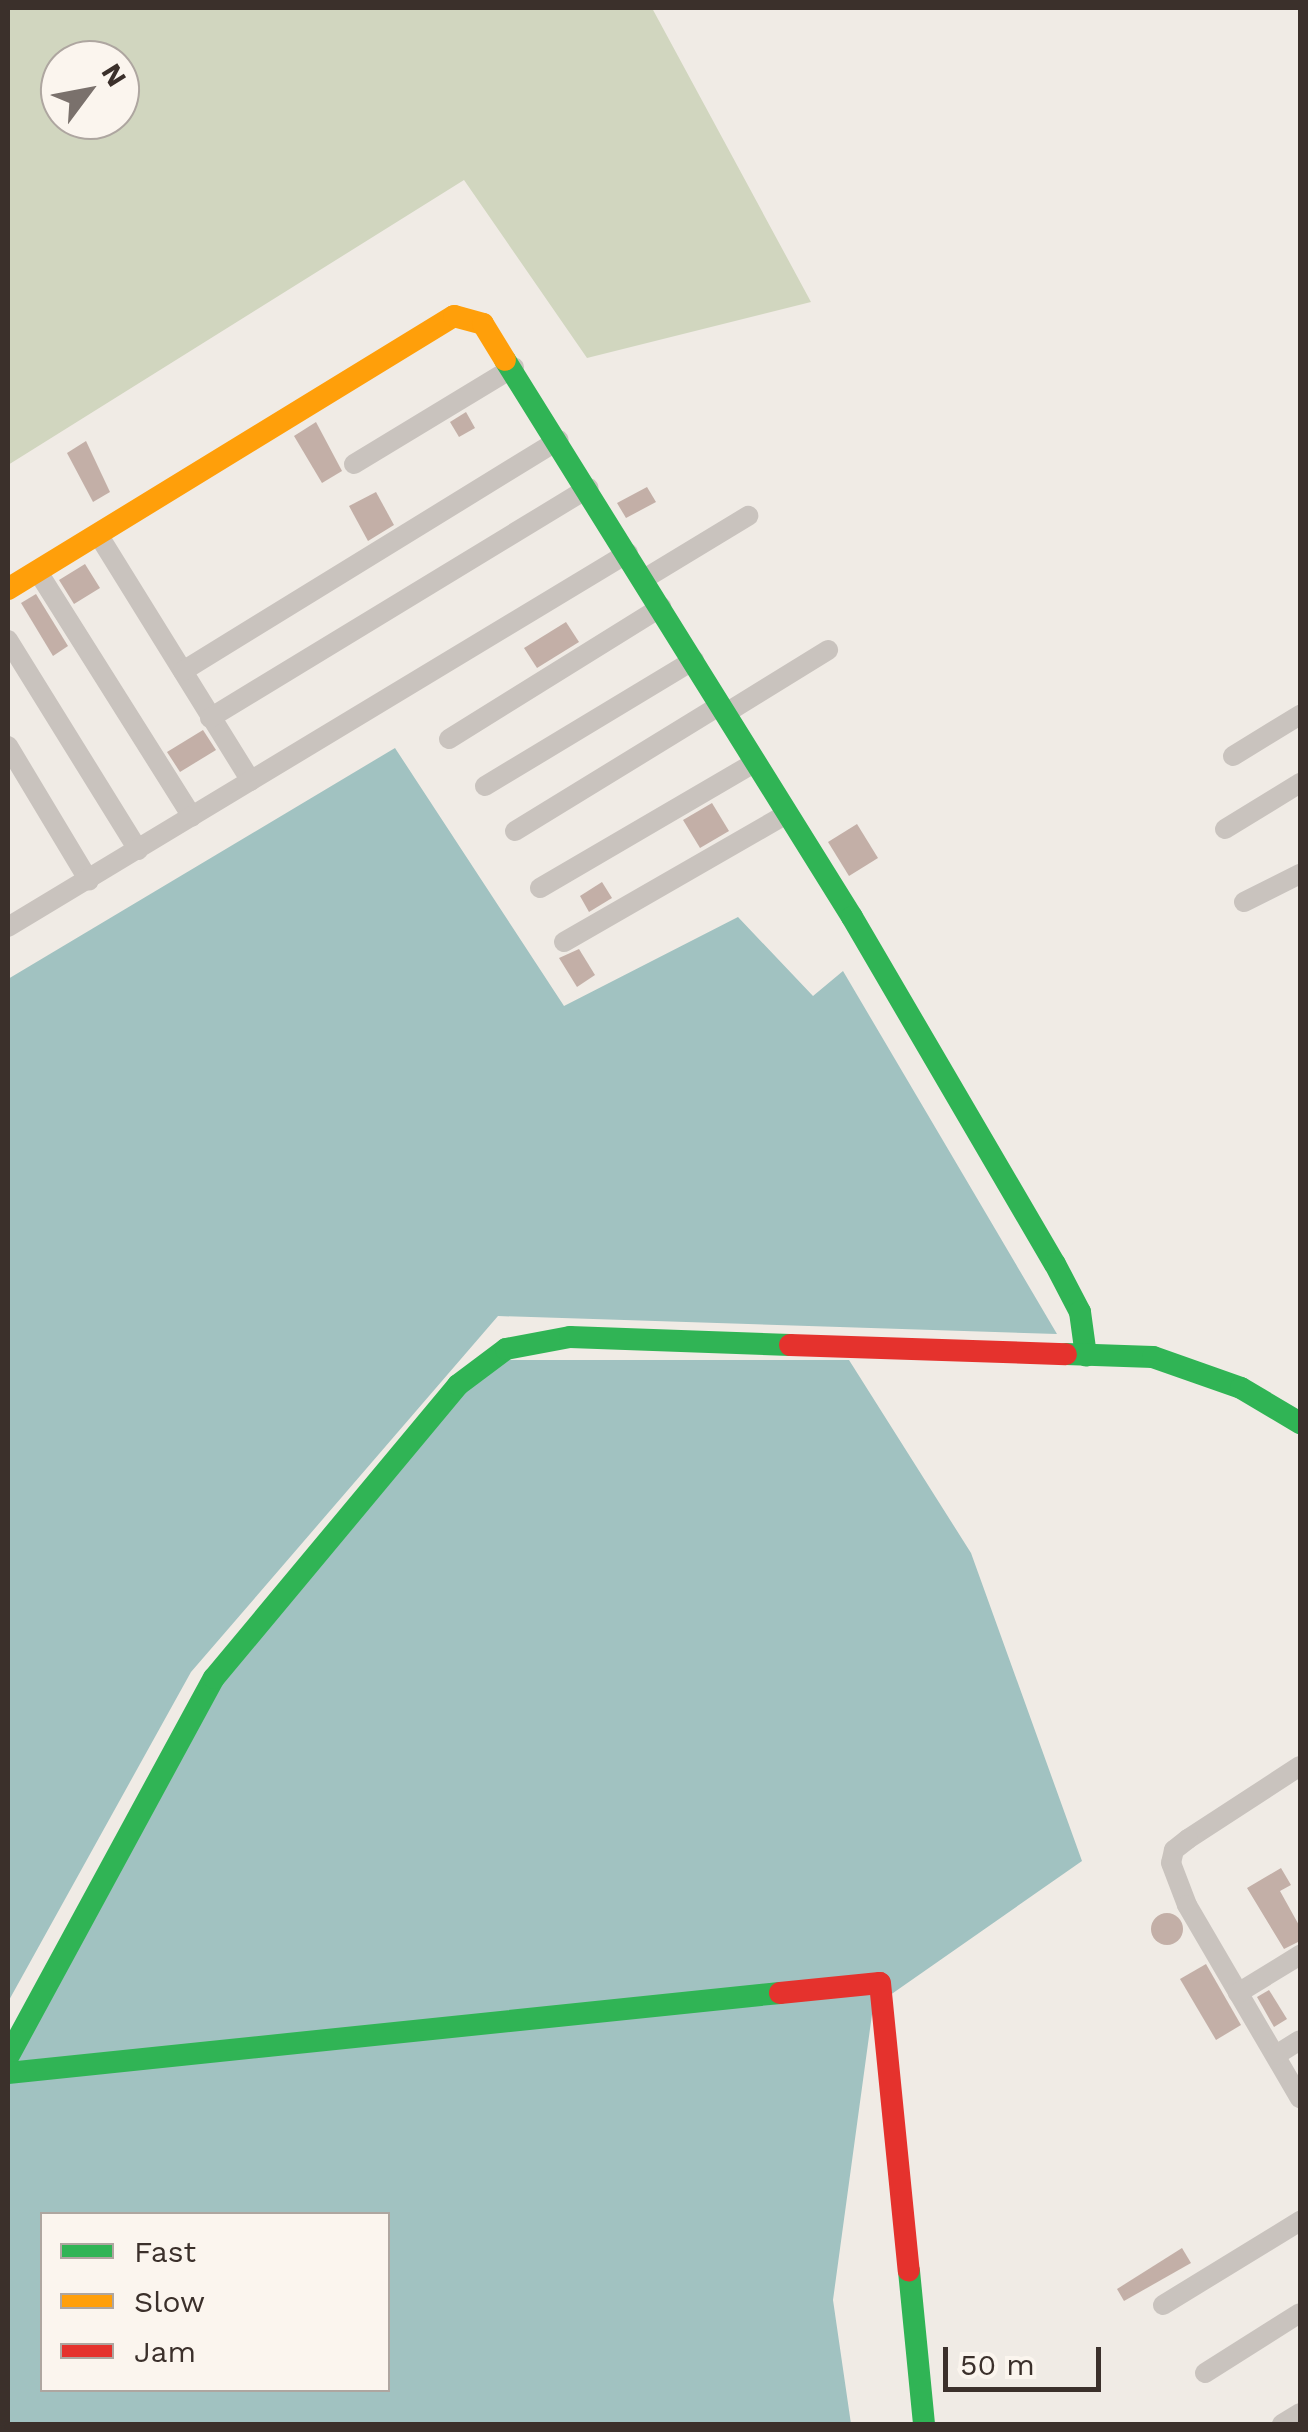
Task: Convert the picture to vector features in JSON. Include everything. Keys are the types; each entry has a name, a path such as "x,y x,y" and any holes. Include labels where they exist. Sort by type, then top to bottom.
{"street":[{"path":"8,589 454,316 483,324 514,367 788,813 1055,1264 1080,1312 1086,1356"},
{"path":"354,464 514,367"},
{"path":"183,671 559,440"},
{"path":"210,718 589,488"},
{"path":"644,579 748,516"},
{"path":"99,536 251,782"},
{"path":"8,927 628,553"},
{"path":"38,572 192,817"},
{"path":"449,739 661,607"},
{"path":"8,640 138,850"},
{"path":"514,831 828,650"},
{"path":"484,786 694,660"},
{"path":"1233,756 1300,715"},
{"path":"8,746 88,881"},
{"path":"540,888 756,762"},
{"path":"1224,829 1300,783"},
{"path":"564,942 788,813"},
{"path":"1244,902 1300,874"},
{"path":"8,2057 214,1678 458,1384 488,1360 527,1341 570,1336 1153,1358 1195,1367 1300,1423"},
{"path":"1300,1766 1174,1850 1175,1882 1300,2098"},
{"path":"1238,1992 1300,1955"},
{"path":"8,2074 880,1984 924,2424"},
{"path":"1276,2054 1300,2040"},
{"path":"1162,2305 1300,2220"},
{"path":"1204,2373 1300,2313"},
{"path":"1282,2424 1300,2413"}],"green space":[{"path":"8,8 652,8 811,302 587,358 464,180 8,465"}],"water":[{"path":"395,748 564,1006 738,917 813,996 843,971 1057,1334 498,1316 191,1672 8,2002 8,979"},
{"path":"488,1360 849,1360 971,1553 1082,1861 873,2007 833,2300 851,2424 8,2424 8,2039 214,1678"}],"building":[{"path":"466,412 475,428 459,437 450,422"},
{"path":"316,422 342,471 322,483 294,436"},
{"path":"86,441 110,492 93,502 67,453"},
{"path":"647,487 656,502 626,518 617,503"},
{"path":"376,492 394,525 368,541 349,506"},
{"path":"85,564 100,588 74,604 59,580"},
{"path":"36,594 68,646 53,656 21,603"},
{"path":"566,622 579,642 537,668 524,648"},
{"path":"203,730 216,750 180,772 167,752"},
{"path":"712,803 729,831 700,848 683,820"},
{"path":"857,824 878,858 849,876 828,842"},
{"path":"602,882 612,898 589,912 580,896"},
{"path":"579,949 595,975 577,987 559,958"},
{"path":"1281,1868 1291,1885 1280,1891 1300,1927 1300,1941 1284,1949 1247,1888"},
{"path":"1167,1913 1178,1918 1183,1929 1178,1940 1167,1945 1156,1940 1151,1929 1156,1918"},
{"path":"1206,1964 1241,2025 1216,2040 1180,1979"},
{"path":"1269,1990 1287,2019 1274,2027 1257,1997"},
{"path":"1182,2248 1191,2263 1124,2301 1117,2289"}],"traffic: fast":[{"path":"505,360 852,917 1055,1264 1080,1312 1086,1356"},
{"path":"8,2057 214,1678 458,1385 506,1349 570,1337 790,1345"},
{"path":"1066,1354 1153,1357 1241,1388 1300,1423"},
{"path":"8,2073 780,1993"},
{"path":"909,2271 924,2424"}],"traffic: slow":[{"path":"8,589 454,316 483,324 505,360"}],"traffic: jam":[{"path":"790,1345 1066,1354"},
{"path":"780,1993 880,1983 909,2271"}]}
